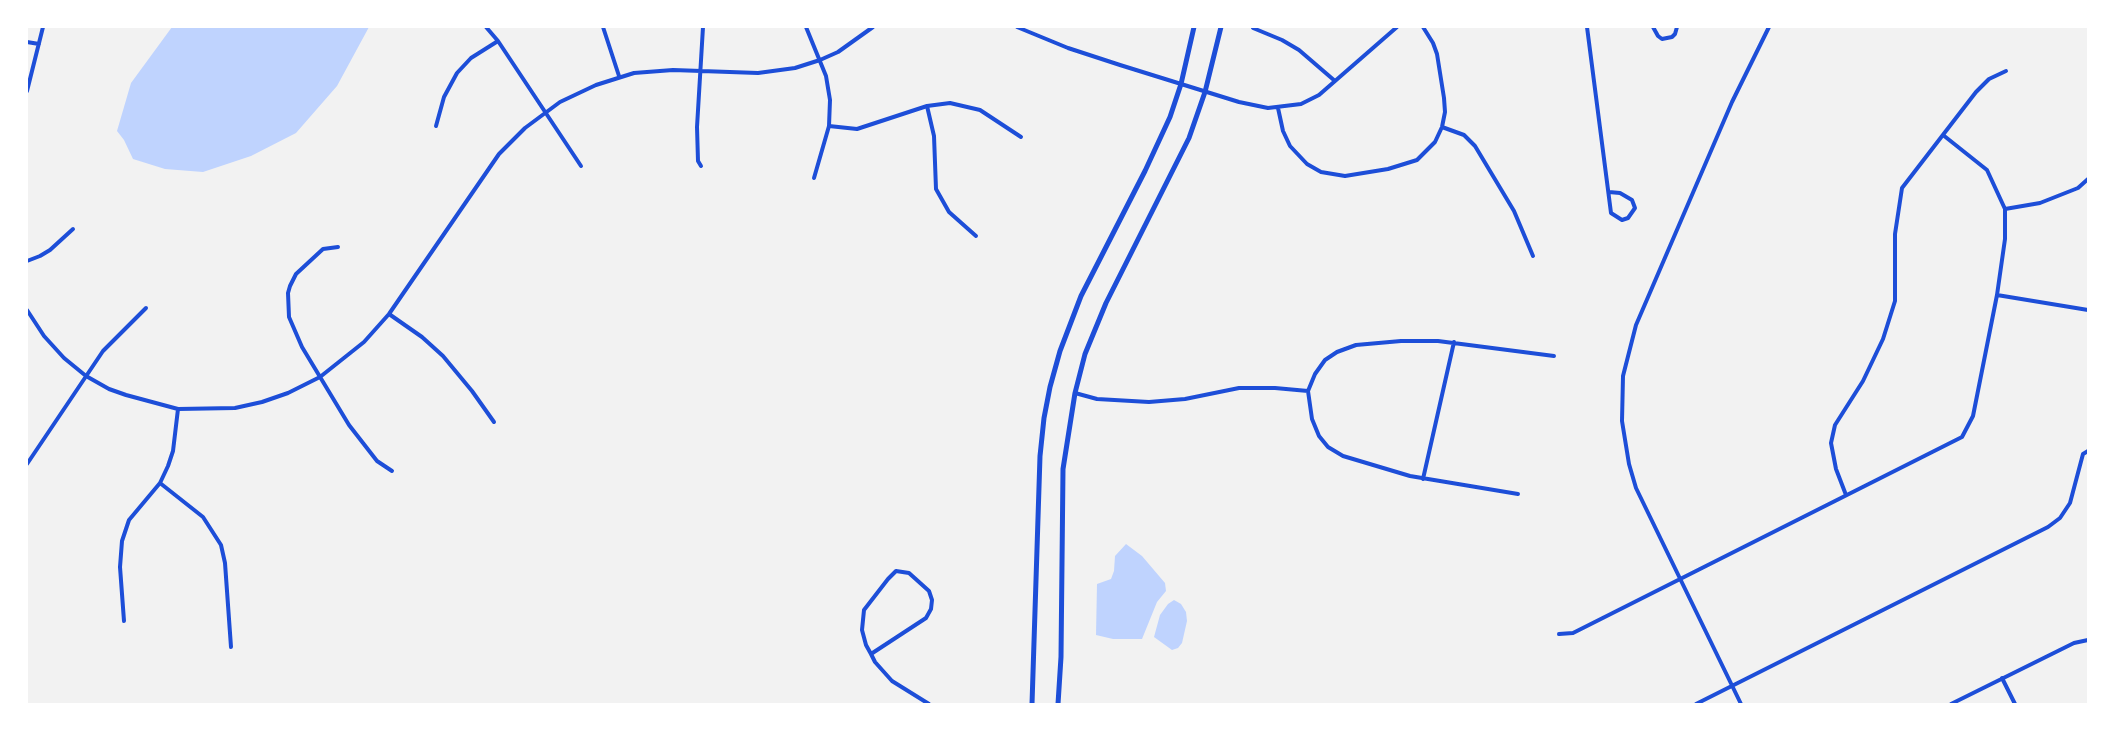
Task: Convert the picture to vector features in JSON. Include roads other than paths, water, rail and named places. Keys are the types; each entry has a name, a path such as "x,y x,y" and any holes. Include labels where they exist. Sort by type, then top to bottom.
{"street":[{"path":"27,91 43,27"},
{"path":"486,27 498,40 580,166"},
{"path":"603,27 619,76"},
{"path":"701,166 698,161 697,127 704,27"},
{"path":"806,27 830,91 831,108 829,126 814,178"},
{"path":"27,310 56,349 86,376 126,395 178,409 235,408 288,393 320,377 364,342 389,314 499,154 545,112 582,91 619,76 658,70 758,73 788,69 820,60 852,44 873,27"},
{"path":"1017,27 1068,48 1205,92 1258,107 1278,108 1309,100 1335,81 1370,48 1397,27"},
{"path":"1032,704 1040,456 1050,387 1060,351 1081,296 1170,117 1181,84 1194,27"},
{"path":"1058,704 1061,657 1063,469 1068,424 1075,393 1085,354 1106,303 1189,138 1205,92 1221,27"},
{"path":"1278,108 1286,139 1294,152 1314,169 1345,176 1417,160 1429,150 1442,127 1445,108 1441,72 1433,43 1423,27"},
{"path":"1589,27 1611,213 1622,220 1628,218 1635,208 1632,200 1620,193 1609,192"},
{"path":"1653,27 1662,39 1672,38 1677,27"},
{"path":"1741,704 1636,488 1629,464 1622,422 1623,375 1636,325 1732,102 1769,27"},
{"path":"1253,28 1299,50 1335,81"},
{"path":"436,126 444,98 457,73 471,58 498,40"},
{"path":"27,42 39,44"},
{"path":"1846,495 1836,469 1831,443 1835,425 1863,381 1883,339 1895,301 1895,234 1902,188 1976,92 1989,79 2006,71"},
{"path":"829,126 852,130 863,128 945,102 970,106 987,114 1021,137"},
{"path":"927,106 934,136 936,189 949,212 976,236"},
{"path":"1442,127 1464,135 1475,146 1514,211 1533,256"},
{"path":"1559,634 1573,633 1962,437 1973,416 1997,296 2005,239 2005,208 1987,170 1943,135"},
{"path":"2005,208 2040,202 2078,188 2088,179"},
{"path":"27,261 50,250 73,229"},
{"path":"338,247 323,249 292,279 288,293 289,316 292,328 320,377 368,451 381,465 392,471"},
{"path":"1997,296 2088,310"},
{"path":"27,464 109,345 146,308"},
{"path":"389,314 443,356 468,385 494,422"},
{"path":"1518,494 1423,479 1352,459 1328,447 1319,436 1312,419 1308,391 1325,360 1346,348 1401,341 1454,342 1554,356"},
{"path":"1423,479 1454,342"},
{"path":"1075,393 1097,399 1149,402 1185,399 1239,388 1308,391"},
{"path":"124,621 120,567 122,541 129,520 160,483 173,451 178,409"},
{"path":"1696,704 2048,527 2060,518 2070,503 2083,454 2088,451"},
{"path":"160,483 202,517 221,544 225,563 231,647"},
{"path":"871,654 929,614 932,604 931,595 909,573 900,571 892,574 864,610 862,630 871,654 875,662 892,681 929,704"},
{"path":"1951,704 2074,643 2088,640"},
{"path":"2002,678 2015,704"}],"water":[{"path":"172,27 369,27 337,86 296,133 251,156 203,172 165,169 133,159 117,131 131,83"},
{"path":"1126,544 1142,556 1165,583 1166,591 1157,602 1142,639 1113,639 1096,635 1097,584 1111,579 1115,556"},
{"path":"1174,600 1181,604 1186,612 1187,621 1182,643 1178,648 1172,650 1154,637 1160,615"}]}
